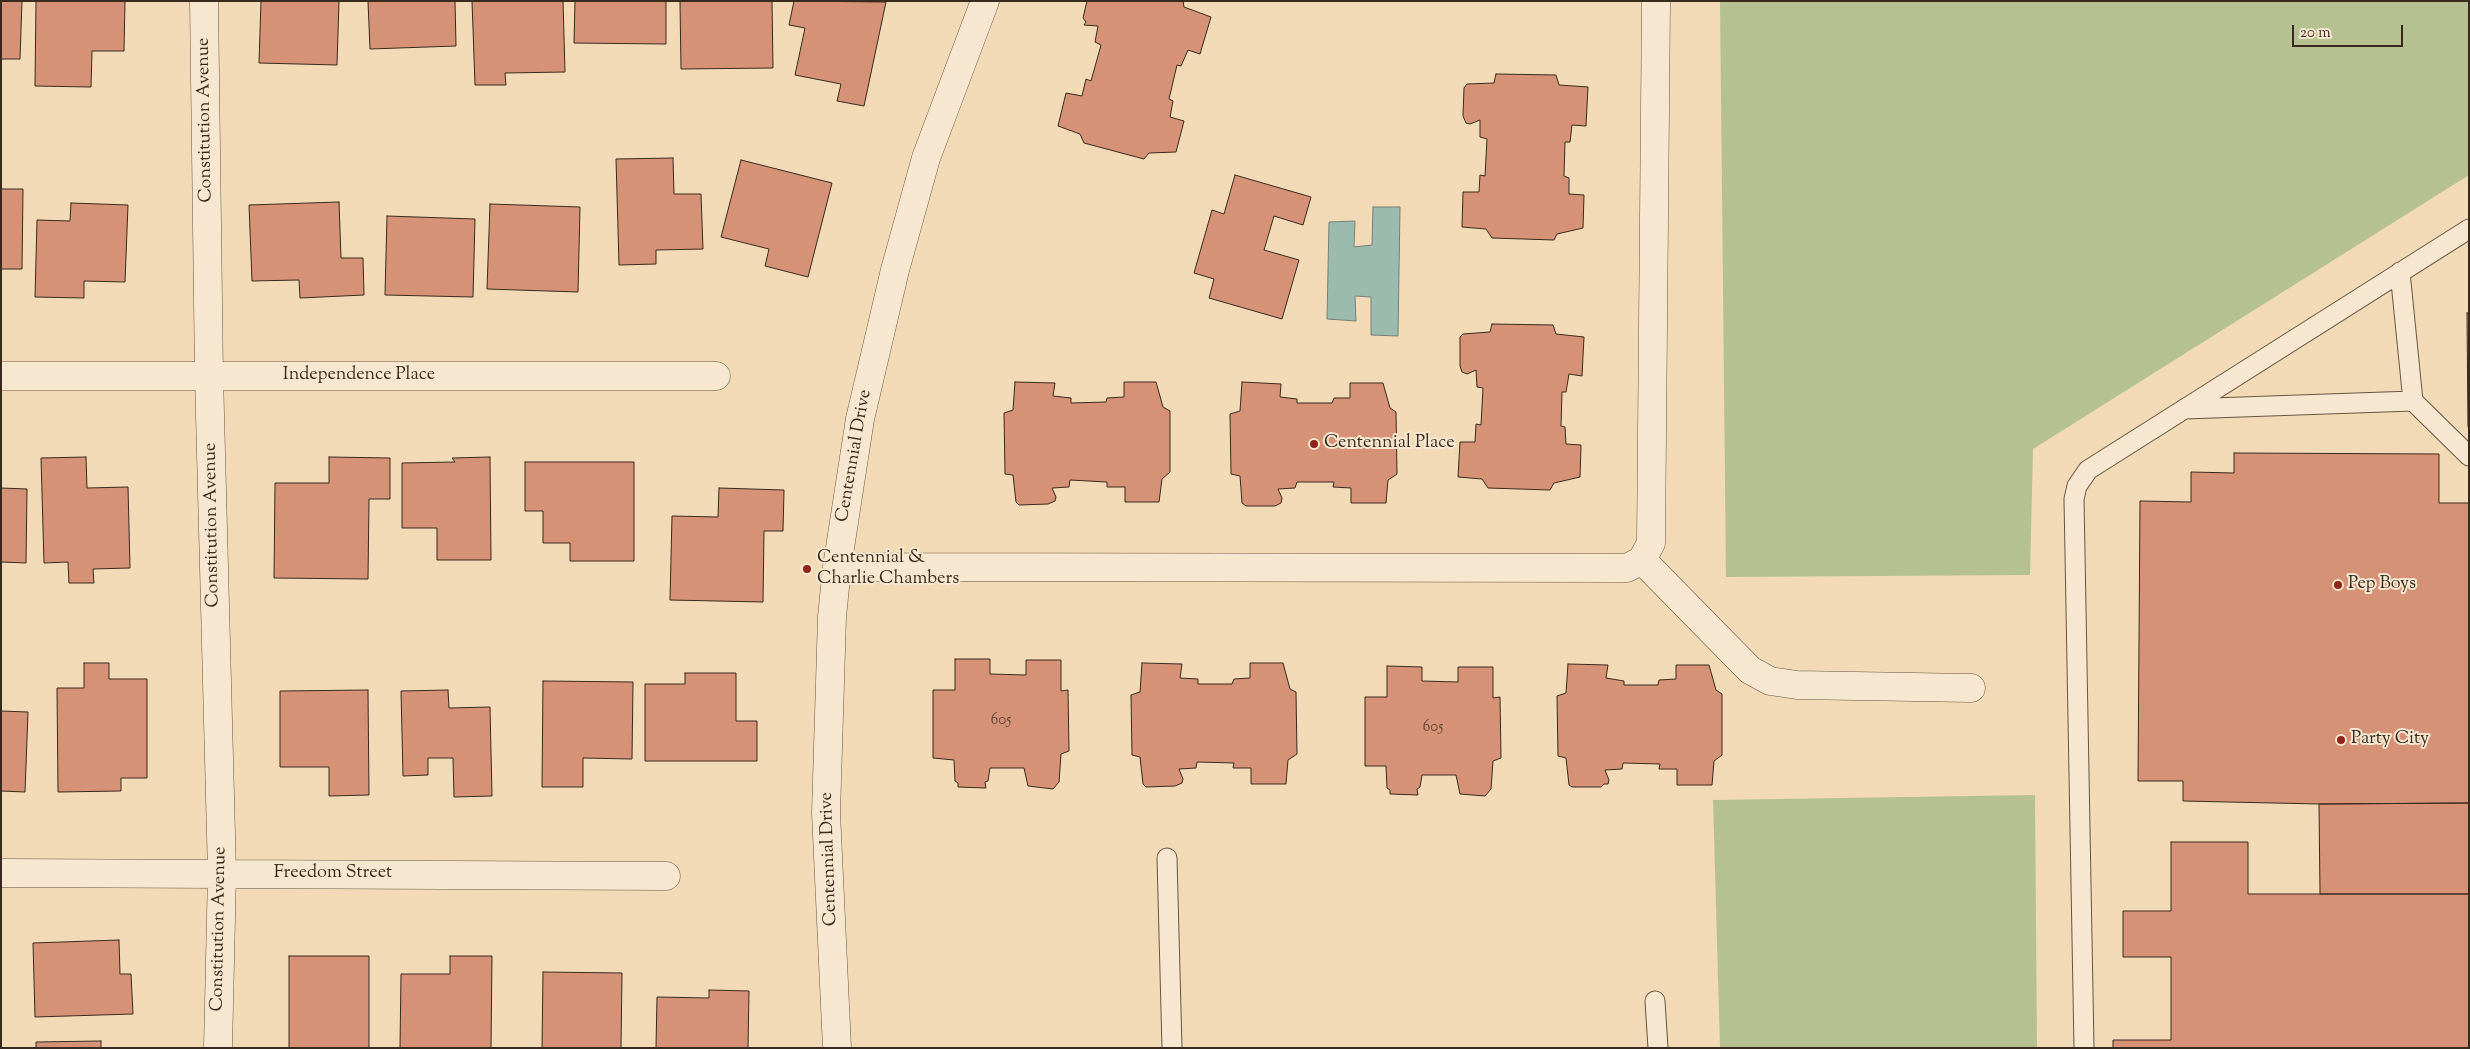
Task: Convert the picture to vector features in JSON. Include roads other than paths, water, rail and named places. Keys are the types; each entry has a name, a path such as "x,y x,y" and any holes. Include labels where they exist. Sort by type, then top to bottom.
{"street":[{"name":"Constitution Avenue","path":"204,1 209,376 222,873 218,1048"},
{"name":"Centennial Drive","path":"837,1048 826,813 832,617 837,567 860,419 892,279 926,158 985,1"},
{"path":"837,567 1626,568 1642,560 1652,543 1656,1"},
{"name":"Independence Place","path":"1,376 716,376"},
{"path":"1642,560 1750,670 1770,681 1797,685 1971,688"},
{"name":"Freedom Street","path":"1,873 666,876"}],"lane":[{"path":"2084,1048 2074,499 2077,486 2088,470 2469,229"},
{"path":"2400,272 2413,402 2469,456"},
{"path":"2184,409 2413,402"},
{"path":"1167,858 1172,1048"},
{"path":"1656,1001 1658,1048"}],"place":[{"name":"Centennial Place","path":"1314,444"},
{"name":"Centennial & Charlie Chambers","path":"807,569"},
{"name":"Pep Boys","path":"2338,585"},
{"name":"Party City","path":"2341,740"}]}
